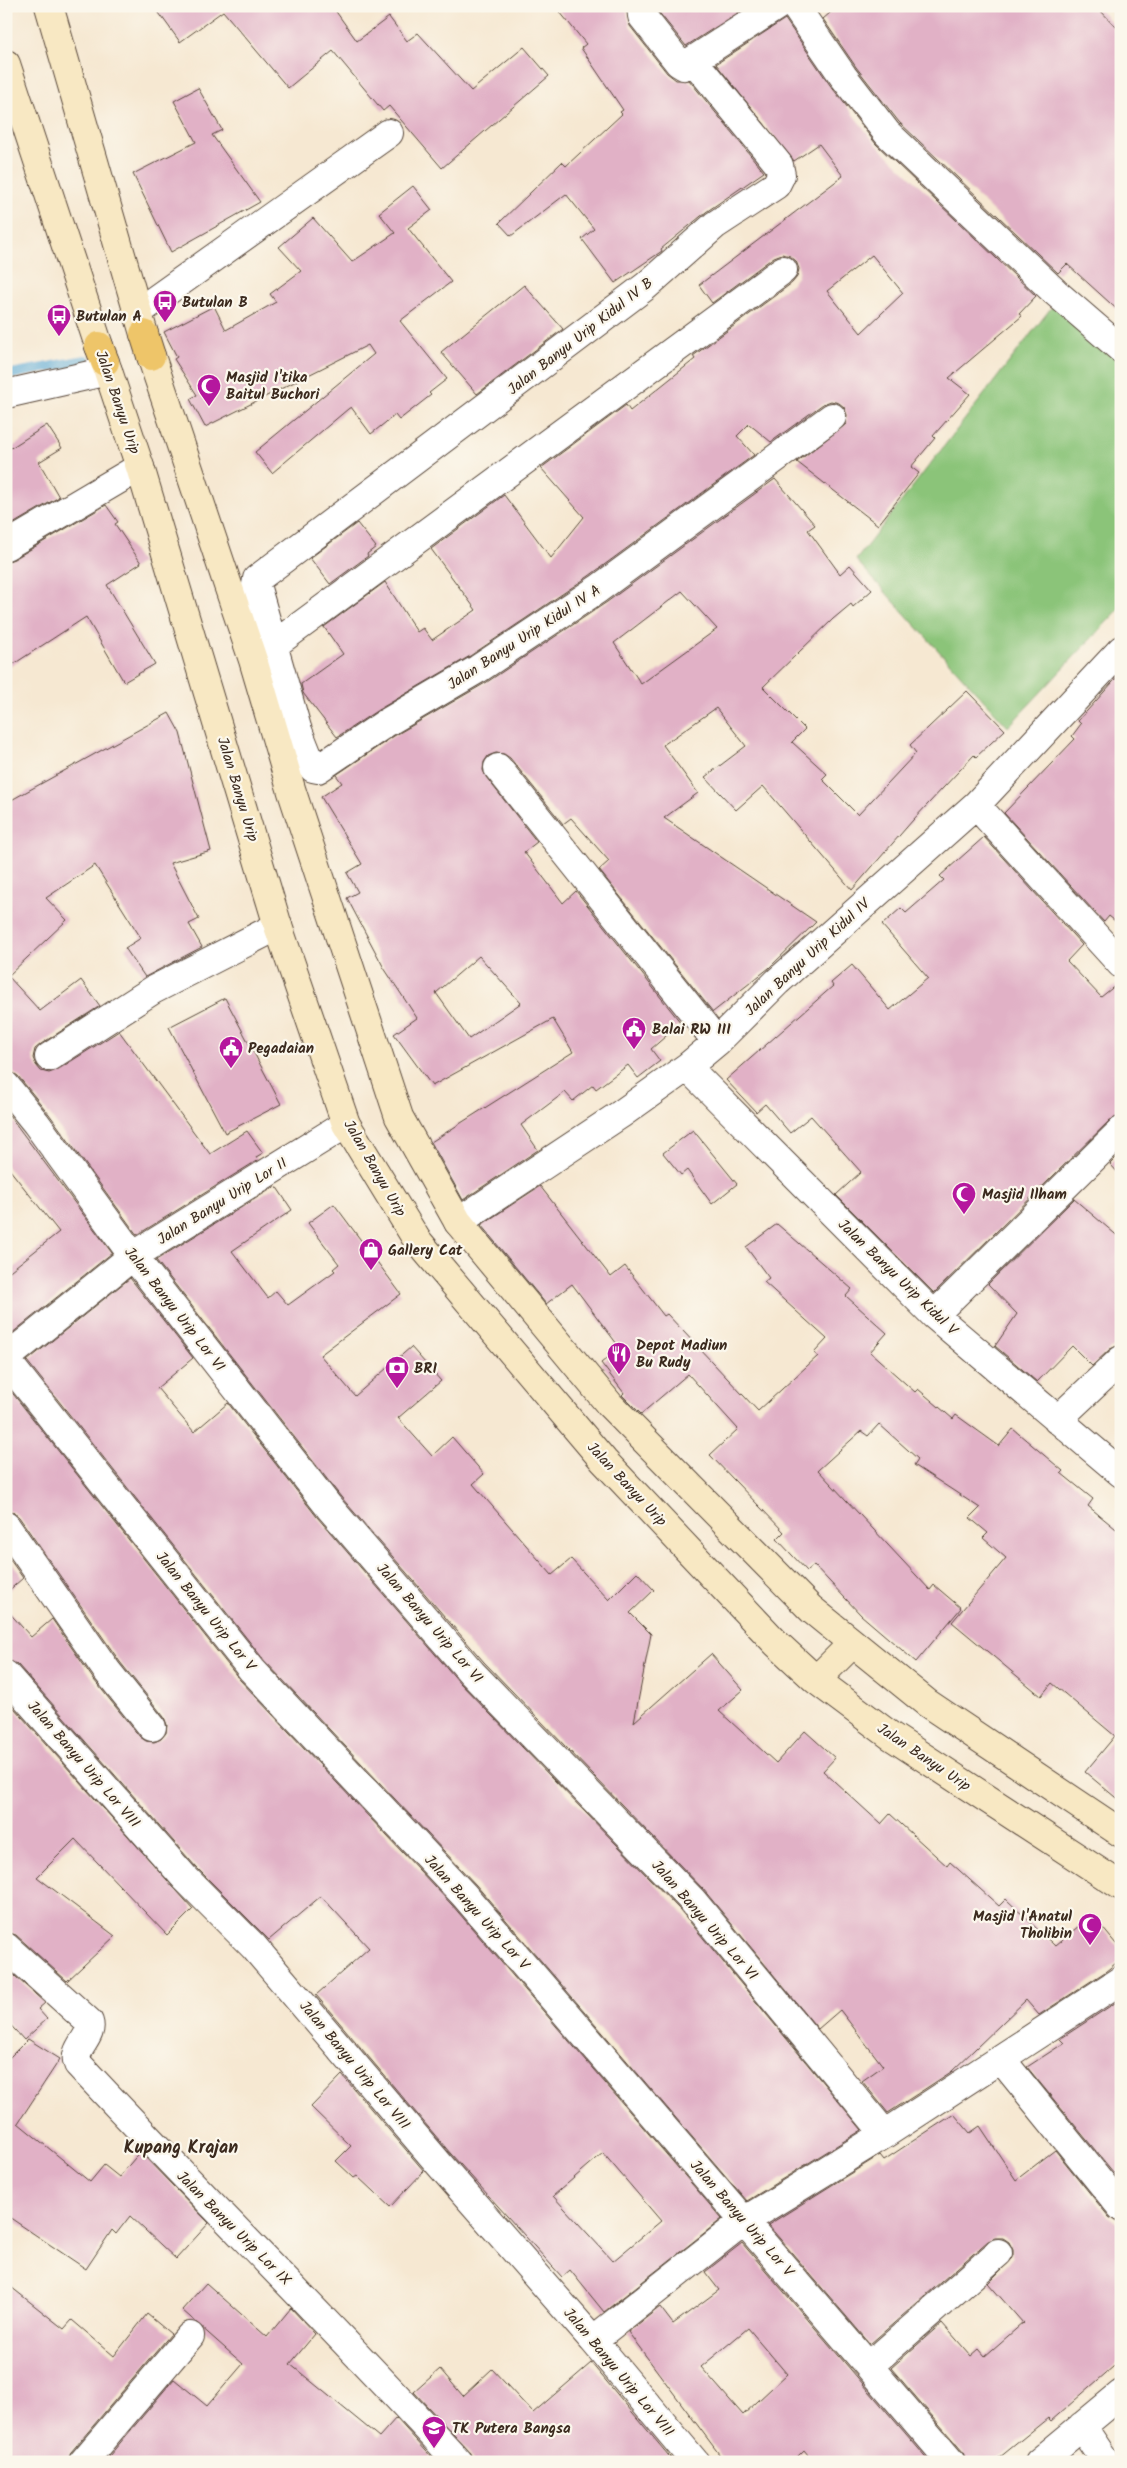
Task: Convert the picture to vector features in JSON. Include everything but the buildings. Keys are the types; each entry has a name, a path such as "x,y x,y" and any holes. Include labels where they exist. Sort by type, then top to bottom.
{"main road":[{"path":"49,6 144,334 263,653 292,792 399,1118 458,1222 610,1405 811,1609 927,1703 1121,1832"},
{"name":"Jalan Banyu Urip","path":"6,64 140,467 278,926 346,1124 417,1240 604,1460 776,1643 816,1680 891,1736 1121,1886"},
{"path":"816,1680 852,1644"}],"street":[{"path":"641,6 642,16 684,66 777,6"},
{"path":"796,6 843,76 887,133 1055,292 1121,349"},
{"name":"Jalan Banyu Urip Kidul IV B","path":"257,579 639,292 715,225 776,184 782,175 779,165 693,60"},
{"path":"144,334 390,133"},
{"path":"263,653 783,270"},
{"path":"6,394 104,360"},
{"name":"Jalan Banyu Urip Kidul IV A","path":"257,579 256,586 263,653 313,768 318,769 386,723 478,669 598,589 832,417"},
{"path":"6,546 140,467"},
{"name":"Jalan Banyu Urip Kidul IV","path":"458,1222 622,1114 687,1067 716,1042 777,982 976,805 1121,650"},
{"path":"498,768 716,1042"},
{"path":"976,805 1121,964"},
{"path":"49,1057 152,990 278,926"},
{"name":"Jalan Banyu Urip Kidul V","path":"687,1067 934,1315 1121,1473"},
{"name":"Jalan Banyu Urip Lor VI","path":"6,1086 36,1123 133,1256 329,1507 472,1673 692,1900 885,2134"},
{"name":"Jalan Banyu Urip Lor II","path":"6,1359 133,1256 346,1124"},
{"path":"934,1315 1121,1130"},
{"name":"Jalan Banyu Urip Lor V","path":"6,1359 252,1670 464,1895 952,2462"},
{"path":"1057,1420 1121,1360"},
{"path":"6,1526 107,1671 152,1727"},
{"name":"Jalan Banyu Urip Lor VIII","path":"6,1675 184,1878 254,1947 439,2164 594,2340 695,2462"},
{"name":"Jalan Banyu Urip Lor IX","path":"6,1947 89,2022 89,2030 76,2055 78,2064 183,2177 364,2360 458,2462"},
{"path":"594,2340 744,2221 885,2134 1121,1980"},
{"path":"1002,2059 1121,2207"},
{"path":"869,2366 998,2253"},
{"path":"83,2462 190,2336"},
{"path":"1039,2462 1121,2394"},
{"path":"1082,2426 1106,2462"}],"green space":[{"path":"1054,304 1121,363 1121,607 1008,727 856,560"}],"waterway":[{"path":"6,375 86,360"}],"place":[{"name":"Butulan B","path":"165,323"},
{"name":"Butulan A","path":"59,337"},
{"name":"Masjid I'tika Baitul Buchori","path":"209,407"},
{"name":"Balai RW III","path":"634,1050"},
{"name":"Pegadaian","path":"231,1069"},
{"name":"Masjid Ilham","path":"964,1215"},
{"name":"Gallery Cat","path":"371,1271"},
{"name":"Depot Madiun Bu Rudy","path":"619,1375"},
{"name":"BRI","path":"397,1389"},
{"name":"Masjid I'Anatul Tholibin","path":"1090,1946"},
{"name":"TK Putera Bangsa","path":"434,2449"}],"district":[{"name":"Kupang Krajan","path":"181,2147"}]}
